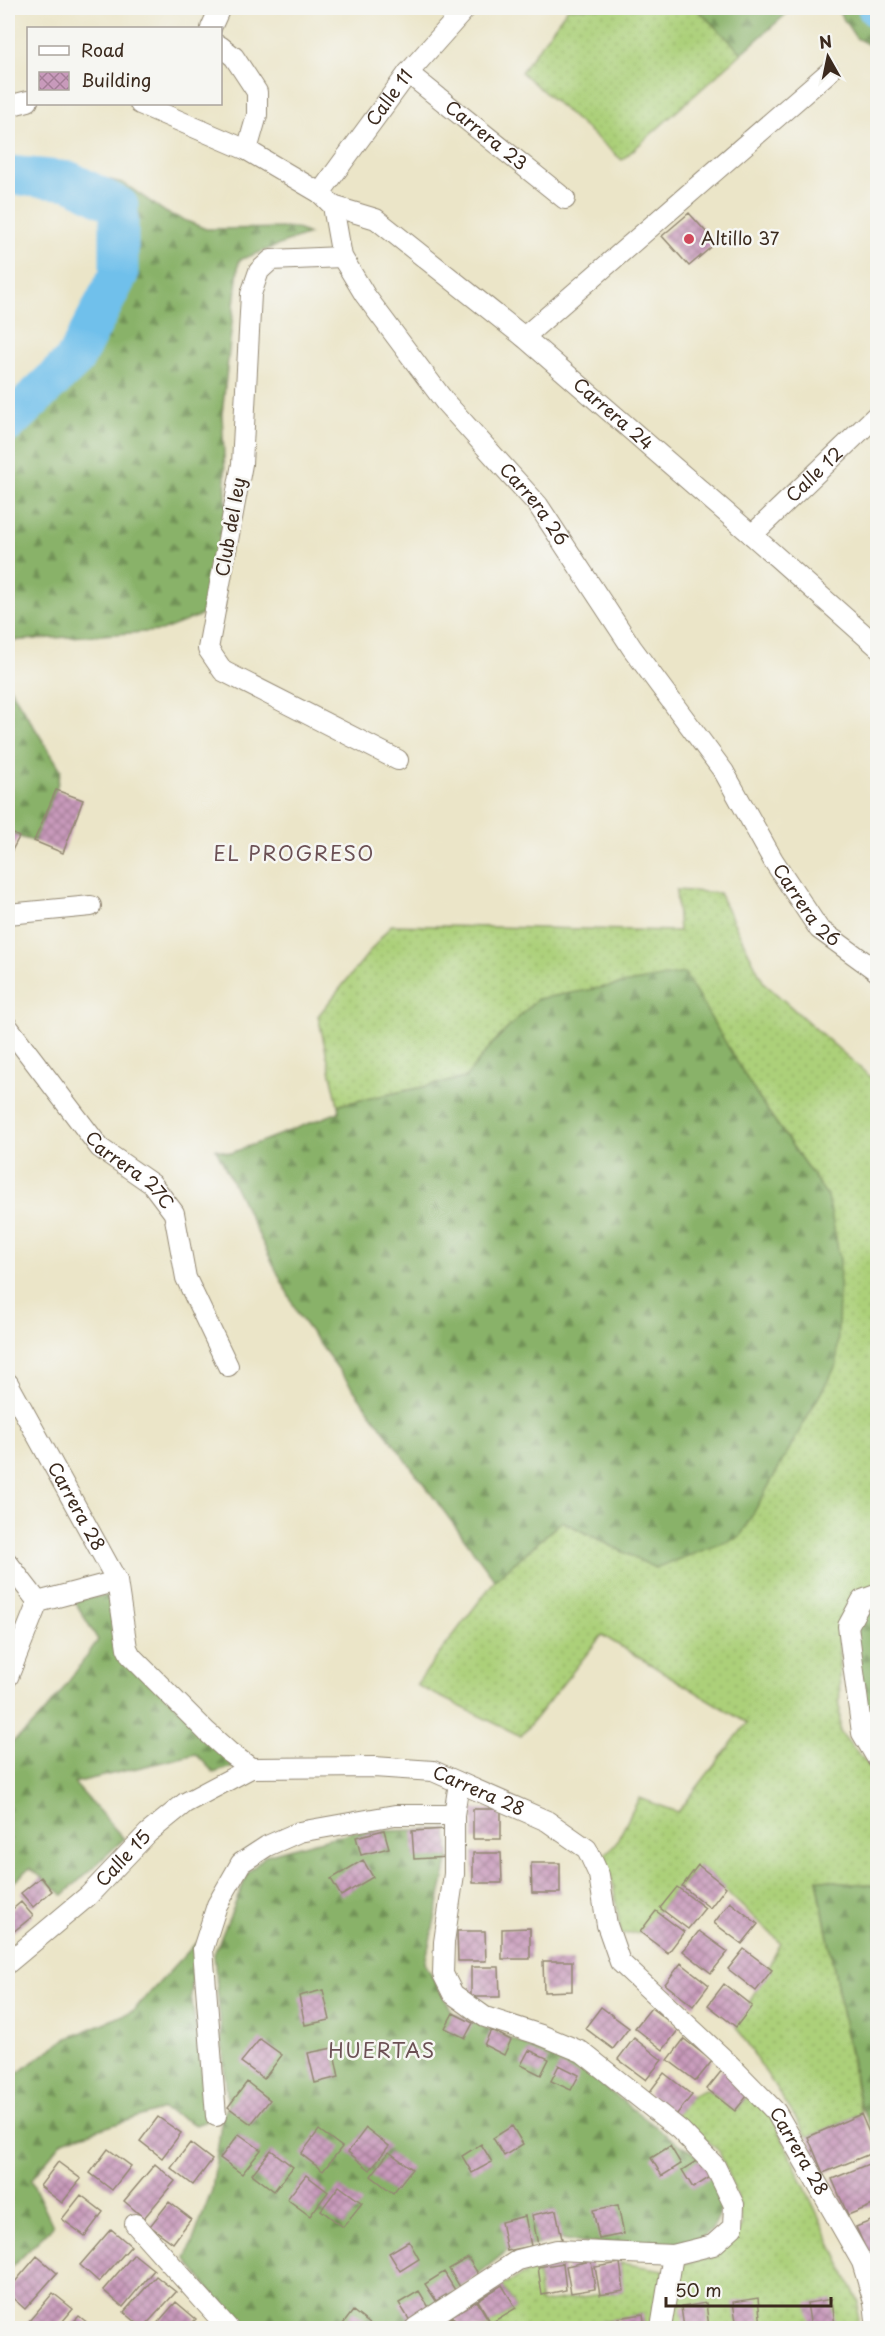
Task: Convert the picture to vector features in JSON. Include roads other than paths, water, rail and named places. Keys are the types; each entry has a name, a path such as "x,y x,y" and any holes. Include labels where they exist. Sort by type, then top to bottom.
{"street":[{"path":"211,27 220,8"},
{"name":"Calle 11","path":"327,199 408,73 466,8"},
{"path":"222,48 234,57 257,92 257,115 247,150"},
{"path":"524,337 829,72"},
{"name":"Carrera 23","path":"408,73 565,199"},
{"path":"8,105 27,101"},
{"path":"142,105 247,150 327,199"},
{"name":"Carrera 24","path":"327,199 376,219 524,337 878,647"},
{"name":"Carrera 26","path":"327,199 342,257 365,295 445,402 538,505 632,648 724,772 772,860 819,929 878,972"},
{"name":"Club del ley","path":"342,257 271,260 259,271 252,294 242,464 208,649 223,671 398,760"},
{"name":"Calle 12","path":"752,535 878,414"},
{"path":"8,914 91,906"},
{"name":"Carrera 27C","path":"8,1027 100,1148 152,1184 174,1213 186,1278 228,1366"},
{"name":"Carrera 28","path":"8,1383 117,1581 127,1648 131,1656 214,1739 251,1768 374,1767 433,1771 548,1821 587,1849 599,1875 607,1925 620,1962 726,2061 776,2112 862,2262 874,2302 877,2328"},
{"path":"8,1563 38,1602"},
{"path":"38,1602 117,1581"},
{"path":"878,1594 862,1600 848,1626 862,1733 878,1760"},
{"path":"8,1677 38,1602"},
{"name":"Calle 15","path":"8,1963 88,1896 148,1833 185,1803 251,1768"},
{"path":"415,2328 518,2260 556,2250 673,2255 713,2246 733,2227 734,2205 716,2166 680,2130 582,2052 541,2035 485,2017 453,1994 443,1974 444,1942 453,1875 454,1815 459,1783"},
{"path":"216,2116 203,1949 217,1905 241,1863 267,1846 299,1832 395,1815 454,1815"},
{"path":"135,2224 228,2328"},
{"path":"661,2328 673,2255"}],"waterway":[{"path":"8,175 70,181 119,206 119,274 75,359 8,423"}],"place":[{"name":"Altillo 37","path":"689,239"}],"district":[{"name":"EL PROGRESO","path":"294,854"},
{"name":"HUERTAS","path":"382,2051"}]}
